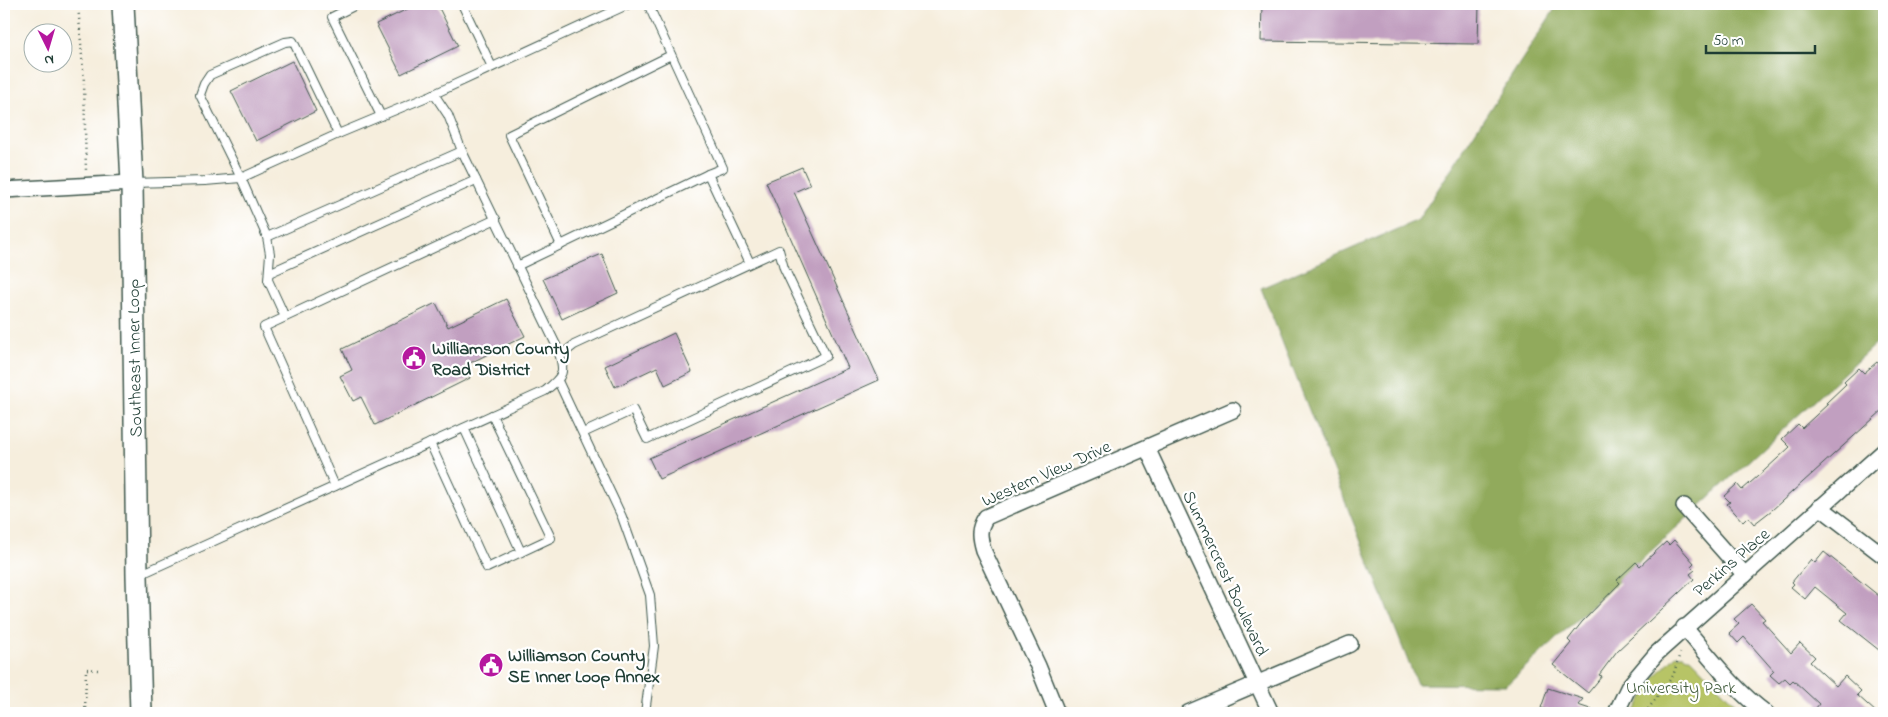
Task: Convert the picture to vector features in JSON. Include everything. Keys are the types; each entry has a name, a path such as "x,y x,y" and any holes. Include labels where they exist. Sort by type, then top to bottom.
{"main road":[{"name":"Southeast Inner Loop","path":"123,4 132,183 137,576 141,713"}],"street":[{"path":"4,190 132,183"},
{"name":"Western View Drive","path":"1057,713 1038,666 983,550 979,534 981,525 986,517 1233,410"},
{"name":"Summercrest Boulevard","path":"1147,448 1271,713"},
{"name":"Perkins Place","path":"1616,713 1629,686 1656,654 1684,627 1884,451"},
{"path":"1684,506 1745,575"},
{"path":"1820,507 1884,556"},
{"path":"1684,627 1728,678 1753,704 1766,713"},
{"path":"1188,713 1350,644"}],"lane":[{"path":"358,4 332,17 381,116"},
{"path":"462,4 492,67"},
{"path":"132,183 241,178 338,134 434,94 629,4"},
{"path":"517,266 723,168 648,4"},
{"path":"285,317 268,280 270,254 267,237 241,178 200,95 210,75 285,42 293,41 338,134"},
{"path":"561,245 509,135 671,55"},
{"path":"137,576 545,391 558,381 563,368 560,356 462,151 448,115 434,94"},
{"path":"267,237 462,151"},
{"path":"708,174 750,263"},
{"path":"269,273 476,180"},
{"path":"335,486 264,327 496,219"},
{"path":"560,356 574,345 779,250 784,268 826,356 647,439 633,410 583,433"},
{"path":"558,381 622,517 650,595 654,646 645,713"},
{"path":"430,443 488,568 550,538 492,415"},
{"path":"464,428 521,552"}],"path":[{"path":"78,4 84,82 86,172"},
{"path":"1645,713 1673,676 1681,650"},
{"path":"85,713 86,669 98,670"}],"green space":[{"path":"1558,4 1884,4 1884,336 1506,685 1417,684 1261,288 1418,220"},
{"name":"University Park","path":"1676,655 1684,655 1692,659 1744,713 1634,713 1652,680"}],"building":[{"path":"418,4 437,4 458,46 401,74 376,24"},
{"path":"1262,4 1479,4 1478,44 1261,41"},
{"path":"292,61 316,111 256,141 231,91"},
{"path":"802,167 810,185 794,192 879,380 659,479 649,458 848,368 766,182"},
{"path":"602,254 618,293 562,319 543,279"},
{"name":"Williamson County Road District","path":"506,299 525,336 464,366 470,378 375,425 361,397 353,401 340,376 352,370 342,349 436,303 448,327"},
{"path":"674,333 692,372 665,385 657,367 615,387 605,366"},
{"path":"1877,362 1884,370 1884,409 1772,510 1754,524 1748,517 1743,522 1727,504 1730,502 1724,496 1737,484 1742,490 1765,470 1790,447 1782,439 1798,424 1802,428 1828,404 1826,403 1846,384 1844,382 1859,368 1864,373"},
{"path":"1674,540 1694,563 1691,566 1695,570 1690,574 1694,579 1617,651 1599,675 1602,676 1588,693 1553,665 1571,643 1568,640 1582,622 1620,583 1617,580 1636,562 1640,566 1666,542 1669,545"},
{"path":"1824,552 1884,600 1884,654 1841,620 1847,613 1815,587 1805,599 1791,587 1794,584 1792,582 1811,559 1815,563"},
{"path":"1751,604 1765,619 1762,621 1791,653 1800,643 1815,657 1810,662 1836,686 1845,676 1861,691 1857,695 1877,713 1821,713 1816,708 1819,704 1793,680 1790,683 1785,678 1779,683 1770,675 1774,671 1744,637 1738,643 1729,633 1739,624 1734,619"},
{"path":"1548,688 1583,699 1578,705 1596,711 1596,713 1558,713 1541,708"}],"place":[{"name":"Williamson County Road District","path":"414,358"},
{"name":"Williamson County SE Inner Loop Annex","path":"491,665"}]}
